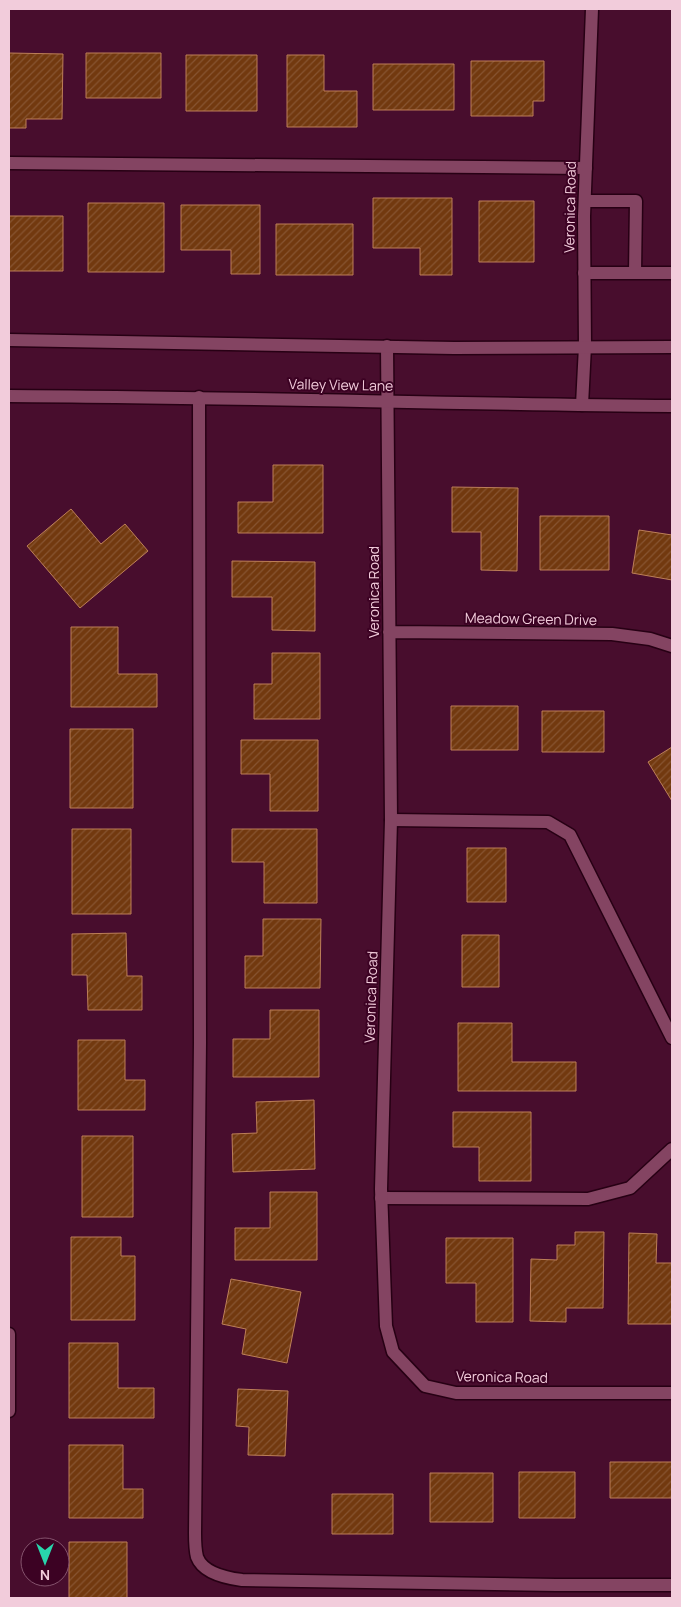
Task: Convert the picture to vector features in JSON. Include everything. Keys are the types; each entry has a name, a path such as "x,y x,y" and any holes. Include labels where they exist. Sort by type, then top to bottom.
{"street":[{"name":"Veronica Road","path":"582,405 585,346 585,201 592,9"},
{"path":"9,163 586,168"},
{"path":"585,201 636,201 635,273"},
{"path":"584,273 672,273"},
{"path":"9,340 454,348 672,347"},
{"name":"Veronica Road","path":"388,346 391,820 381,1198 386,1326 392,1352 425,1386 456,1393 672,1393"},
{"name":"Valley View Lane","path":"9,396 199,397 672,406"},
{"path":"199,397 200,1052 196,1555 200,1562 214,1573 242,1580 672,1585"},
{"name":"Meadow Green Drive","path":"389,632 612,634 650,639 672,646"},
{"path":"391,820 548,822 570,835 672,1038"},
{"path":"381,1198 588,1200 630,1188 672,1149"},
{"path":"9,1334 9,1411"}],"building":[{"path":"9,53 63,54 62,119 26,119 26,128 9,128"},
{"path":"86,53 161,53 161,98 86,98"},
{"path":"186,55 257,55 257,111 186,111"},
{"path":"287,55 324,55 324,91 357,91 357,127 287,127"},
{"path":"471,61 544,61 544,101 533,101 533,116 471,116"},
{"path":"373,64 454,64 454,110 373,110"},
{"path":"373,198 452,198 452,275 420,275 420,248 373,248"},
{"path":"479,201 534,201 534,262 479,262"},
{"path":"88,203 164,203 164,272 88,272"},
{"path":"181,205 260,205 260,274 231,274 231,250 181,250"},
{"path":"9,216 63,216 63,271 9,271"},
{"path":"276,224 353,224 353,275 276,275"},
{"path":"273,465 323,465 323,533 238,533 238,502 273,502"},
{"path":"452,487 518,488 517,571 481,570 481,532 452,532"},
{"path":"71,509 101,544 125,524 148,551 80,608 27,546"},
{"path":"540,516 609,516 609,570 540,570"},
{"path":"639,530 672,535 672,580 632,573"},
{"path":"232,561 315,562 315,631 272,630 272,597 232,597"},
{"path":"71,627 118,627 118,674 157,674 157,707 71,707"},
{"path":"272,653 320,653 320,719 254,719 254,684 272,684"},
{"path":"451,706 518,706 518,750 451,750"},
{"path":"542,711 604,711 604,752 542,752"},
{"path":"70,729 133,729 133,808 70,808"},
{"path":"241,740 318,740 318,811 270,811 270,774 241,774"},
{"path":"672,747 672,801 648,762"},
{"path":"72,829 131,829 131,914 72,914"},
{"path":"232,829 317,829 317,903 264,903 264,862 232,862"},
{"path":"467,848 506,848 506,902 467,902"},
{"path":"263,919 321,919 320,988 245,988 245,956 263,956"},
{"path":"126,933 127,976 142,976 142,1010 88,1010 87,975 72,975 72,934"},
{"path":"462,935 499,935 499,987 462,987"},
{"path":"270,1010 319,1010 319,1077 233,1077 233,1039 270,1039"},
{"path":"458,1023 512,1023 512,1062 576,1062 576,1091 458,1091"},
{"path":"78,1040 125,1040 125,1080 145,1080 145,1110 78,1110"},
{"path":"314,1100 315,1169 233,1172 232,1134 257,1133 256,1102"},
{"path":"453,1112 531,1112 531,1181 479,1181 479,1147 453,1147"},
{"path":"82,1136 133,1136 133,1217 82,1217"},
{"path":"270,1192 317,1192 317,1260 235,1260 235,1228 270,1228"},
{"path":"575,1232 604,1232 603,1308 566,1308 566,1322 530,1321 531,1259 557,1260 557,1245 575,1245"},
{"path":"629,1233 657,1234 656,1263 672,1263 672,1324 628,1324"},
{"path":"71,1237 121,1237 121,1256 135,1256 135,1320 71,1320"},
{"path":"446,1238 513,1238 513,1322 476,1322 476,1283 446,1283"},
{"path":"231,1279 301,1292 287,1363 242,1354 246,1329 222,1324"},
{"path":"69,1343 118,1343 118,1388 154,1388 154,1418 69,1418"},
{"path":"238,1389 288,1391 285,1456 248,1455 249,1427 236,1426"},
{"path":"69,1445 123,1445 123,1489 143,1489 143,1518 69,1518"},
{"path":"610,1462 672,1462 672,1498 610,1498"},
{"path":"519,1472 575,1472 575,1518 519,1518"},
{"path":"430,1473 493,1473 493,1522 430,1522"},
{"path":"332,1494 393,1494 393,1534 332,1534"},
{"path":"70,1542 127,1542 127,1598 69,1598"}]}
